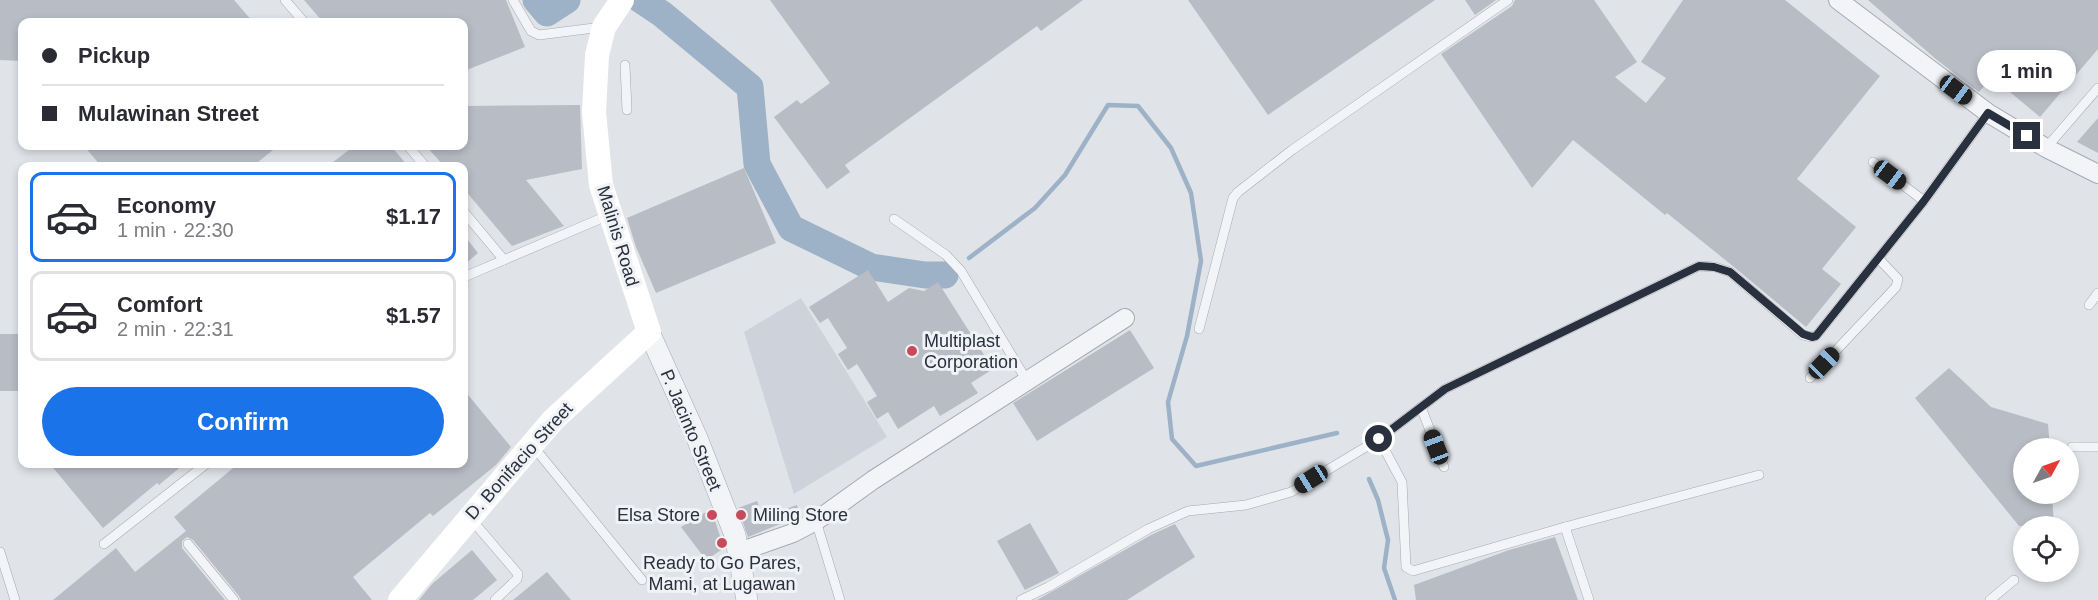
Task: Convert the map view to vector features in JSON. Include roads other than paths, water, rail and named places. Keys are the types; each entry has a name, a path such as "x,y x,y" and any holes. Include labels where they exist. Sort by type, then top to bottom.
{"main road":[{"name":"Malinis Road","path":"622,0 604,27 597,55 594,112 601,185 649,332"},
{"name":"D. Bonifacio Street","path":"400,600 531,445 573,400 649,332"}],"street":[{"path":"1838,0 1988,113 2046,148 2098,174"},
{"path":"738,552 793,533 816,521 873,480 1125,318"},
{"name":"P. Jacinto Street","path":"649,332 697,438 735,535 746,599"}],"lane":[{"path":"285,0 301,18"},
{"path":"513,0 531,31 539,35 604,27"},
{"path":"1199,329 1233,198 1238,192 1292,150 1508,0"},
{"path":"625,64 627,110"},
{"path":"2046,148 2098,88"},
{"path":"1021,600 1048,587 1148,529 1188,511 1246,505 1291,492 1379,439 1445,389 1699,266 1714,267 1730,272 1803,334 1816,336 1924,201 1988,113"},
{"path":"411,150 422,162"},
{"path":"1873,162 1924,201"},
{"path":"468,275 609,215"},
{"path":"468,217 504,260"},
{"path":"894,219 946,255 961,272 1028,381"},
{"path":"1810,378 1896,287 1898,279 1878,258"},
{"path":"2089,305 2098,292"},
{"path":"1421,407 1444,467"},
{"path":"1379,439 1402,482 1406,567 1413,571 1565,527 1759,476"},
{"path":"531,445 642,580"},
{"path":"2079,447 2098,447"},
{"path":"104,544 201,468"},
{"path":"470,517 518,574 517,579 495,600"},
{"path":"816,521 840,600"},
{"path":"1565,527 1589,600"},
{"path":"188,543 234,600"},
{"path":"0,552 15,600"},
{"path":"1990,600 2013,581"}],"waterway":[{"path":"536,0 547,13 567,0"},
{"path":"641,0 662,14 750,87 757,164 791,228 871,267 925,275 945,275"},
{"path":"969,258 1035,208 1065,175 1108,105 1138,106 1171,148 1191,193 1201,261 1187,336 1168,402 1172,439 1196,466 1337,433"},
{"path":"1369,479 1378,500 1388,540 1384,568 1395,600"}],"place":[{"name":"Multiplast Corporation","path":"912,351"},
{"name":"Elsa Store","path":"712,515"},
{"name":"Miling Store","path":"741,515"},
{"name":"Ready to Go Pares, Mami, at Lugawan","path":"722,543"}]}
